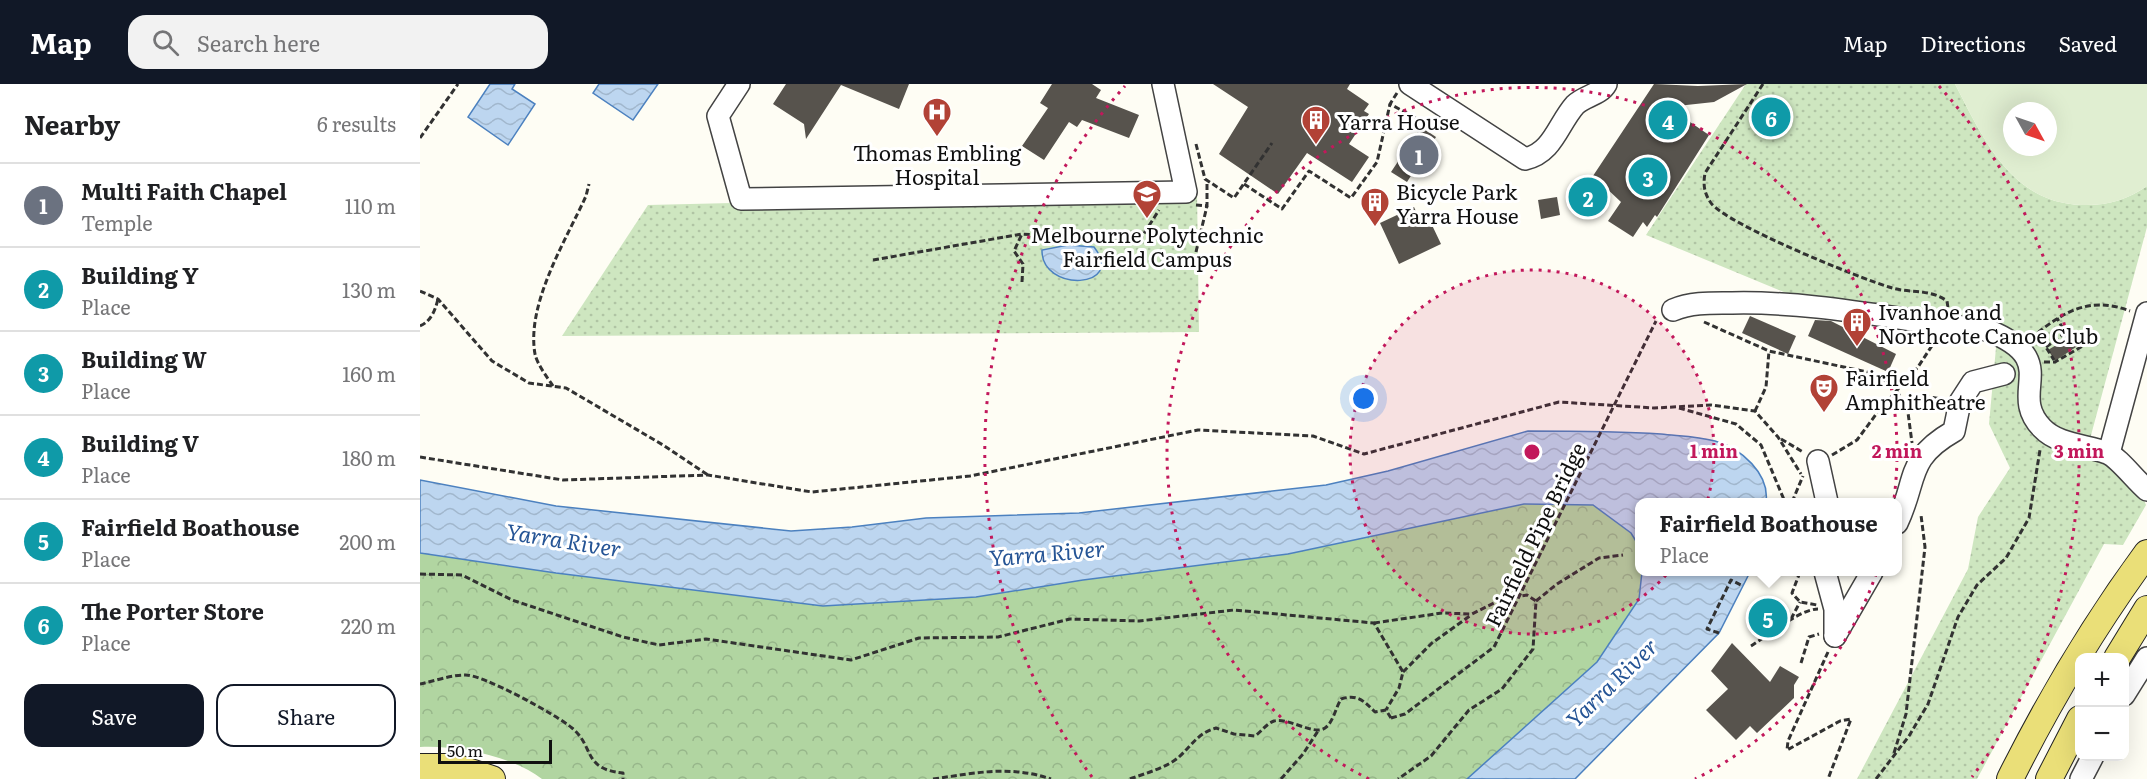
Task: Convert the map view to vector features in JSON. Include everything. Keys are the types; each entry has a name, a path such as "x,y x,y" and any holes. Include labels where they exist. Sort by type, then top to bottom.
{"main road":[{"path":"2010,779 2048,704 2101,615 2147,553"},
{"path":"2120,653 2147,609"},
{"path":"2049,779 2075,727"},
{"path":"420,767 455,767 492,779"}],"street":[{"path":"739,84 718,116 741,199 1186,192 1163,84"},
{"path":"1405,87 1519,157 1536,157 1548,147 1576,104 1603,89 1606,84"},
{"path":"1665,316 1684,305 1702,303 1793,303 1942,329 1987,330 2015,343 2031,365 2030,403 2041,427 2070,443 2109,453 2147,490"},
{"path":"2109,453 2139,312"},
{"path":"2004,374 2015,343"},
{"path":"2004,374 2010,381 2030,381"},
{"path":"1902,513 1916,464 1933,443 1954,431 1960,402 1973,382 2004,374"},
{"path":"1818,461 1826,498"},
{"path":"1826,576 1835,609 1834,636"},
{"path":"1834,636 1870,576"},
{"path":"2129,687 2147,658"},
{"path":"2081,779 2090,761"}],"path":[{"path":"420,138 458,84"},
{"path":"1762,84 1705,173 1703,187 1712,205 1749,228 1790,247 1892,288 1937,294 1947,301 1948,309 1942,329 1918,367 1857,440 1818,461 1778,437"},
{"path":"1244,184 1282,209 1309,171 1351,198 1377,162 1390,104 1405,87"},
{"path":"1390,104 1440,131"},
{"path":"1194,136 1207,180 1208,206 1196,252"},
{"path":"1207,180 1234,198 1272,143"},
{"path":"553,386 535,355 535,326 541,297 586,196 589,184"},
{"path":"873,260 1022,234 1138,243 1165,201"},
{"path":"1186,204 1208,206"},
{"path":"1022,234 1014,250 1023,264 1022,282"},
{"path":"420,291 438,299 492,361 529,383 566,388 663,445 708,475"},
{"path":"420,326 427,323 438,299"},
{"path":"2015,343 2037,333 2057,318 2079,306 2107,305 2139,312"},
{"name":"Fairfield Pipe Bridge","path":"1386,710 1391,718 1405,714 1494,647 1665,316"},
{"path":"2037,333 2055,362 2081,347 2073,333 2067,336 2057,318"},
{"path":"1702,321 1769,351 1868,372 1890,383 1907,405 1916,464"},
{"path":"2046,347 2065,333"},
{"path":"1755,411 1766,387 1769,351"},
{"path":"1907,405 1930,397 1960,402"},
{"path":"420,457 563,480 708,475 812,492 970,476 1198,430 1313,436 1364,454 1559,402 1674,407 1711,405 1755,411 1778,437 1803,476 1794,498"},
{"path":"1674,407 1736,424 1761,446 1783,498"},
{"path":"1876,779 1894,753 1910,736 1928,704 1958,616 1977,585 2006,558 2029,518 2039,471 2041,427"},
{"path":"1894,753 1906,714 1925,547 1919,504"},
{"path":"1398,779 1431,756 1469,710 1502,689 1533,649 1536,601 1557,584 1599,558 1623,555"},
{"path":"420,574 462,575 512,600 623,637 659,645 706,639 851,660 919,638 998,637 1070,619 1139,621 1234,610 1374,623 1442,613 1472,614"},
{"path":"1799,576 1792,594 1800,602 1835,609"},
{"path":"1719,633 1707,629 1731,580 1743,586"},
{"path":"1281,779 1303,754 1318,731 1325,728 1331,720 1341,699 1351,696 1361,698 1375,712 1386,710 1399,688 1402,672 1432,643 1472,614 1502,599 1527,595 1536,601"},
{"path":"1791,620 1800,602"},
{"path":"1751,646 1812,609 1835,609"},
{"path":"1374,623 1402,672"},
{"path":"1801,663 1809,637 1824,632 1834,636 1788,741 1787,750 1840,721 1851,719 1828,779"},
{"path":"420,684 467,675 533,703 572,728 583,740 588,754 598,766 609,772 623,773 623,779"},
{"path":"1130,779 1167,765 1179,757 1196,737 1216,728 1234,734 1255,736 1268,724 1277,720 1318,731"},
{"path":"933,779 995,770 1027,771 1051,779"}],"green space":[{"path":"1746,84 1955,84 1989,146 2018,180 2036,193 2057,201 2090,205 2116,201 2147,186 2147,227 2090,439 2122,448 2146,505 2123,545 2104,544 1977,779 1857,779 1968,569 1978,517 2010,468 1989,424 1998,326 1791,295 1646,235"},
{"path":"1955,84 2147,84 2147,186 2132,195 2108,203 2081,205 2057,201 2036,193 2018,180 1989,146"},
{"path":"1197,192 1199,332 562,336 648,205"},
{"path":"1524,504 1593,505 1631,533 1635,540 1635,576 1642,576 1639,599 1597,662 1467,779 542,779 500,758 467,750 420,747 420,553 556,573 823,606 976,597 1083,580 1288,554"}],"water":[{"path":"490,84 515,84 512,89 535,104 508,145 468,117"},
{"path":"599,84 658,84 633,120 593,93"},
{"path":"1068,245 1094,247 1101,261 1100,271 1092,278 1080,280 1067,279 1054,274 1045,264 1042,250"},
{"name":"Yarra River","path":"1528,431 1644,433 1695,437 1725,444 1752,464 1763,482 1766,498 1635,498 1635,540 1631,533 1593,505 1524,504 1288,554 1083,580 976,597 823,606 556,573 420,553 420,480 556,506 791,531 852,527 926,518 1079,513 1326,485 1388,471"},
{"name":"Yarra River","path":"1642,576 1748,576 1719,633 1575,779 1467,779 1597,662 1639,599"}],"building":[{"path":"786,84 909,84 899,109 841,85 806,139 804,124 773,104"},
{"path":"1052,84 1092,84 1101,90 1096,98 1139,115 1129,138 1082,120 1077,127 1069,122 1044,160 1022,146 1048,108 1040,103"},
{"name":"Yarra House","path":"1213,84 1350,84 1347,89 1369,104 1364,111 1369,114 1349,144 1369,157 1352,182 1307,153 1278,194 1219,154 1248,107"},
{"path":"1654,84 1698,86 1747,84 1714,102 1668,107 1709,135 1657,217 1655,215 1647,227 1643,222 1633,237 1608,221 1621,202 1604,186 1589,208 1577,200"},
{"path":"1766,105 1784,117 1776,129 1758,117"},
{"path":"1421,127 1436,137 1431,145 1439,150 1429,165 1421,160 1407,182 1391,172"},
{"path":"1557,197 1560,215 1541,219 1538,200"},
{"path":"1414,207 1423,227 1431,223 1441,244 1399,264 1380,223"},
{"path":"1750,316 1796,336 1788,354 1742,333"},
{"name":"Ivanhoe and Northcote Canoe Club","path":"1815,320 1831,321 1896,354 1888,372 1808,336"},
{"path":"2073,335 2079,345 2055,361 2048,350"},
{"path":"1732,643 1770,682 1780,666 1799,677 1794,685 1794,698 1757,733 1750,726 1736,740 1706,710 1728,689 1711,671"}],"place":[{"name":"The Porter Store","path":"1771,117"},
{"name":"Building V","path":"1668,120"},
{"name":"Thomas Embling Hospital","path":"937,138"},
{"name":"Yarra House","path":"1316,146"},
{"name":"Multi Faith Chapel","path":"1419,155"},
{"name":"Building W","path":"1648,177"},
{"name":"Building Y","path":"1588,197"},
{"name":"Melbourne Polytechnic Fairfield Campus","path":"1147,220"},
{"name":"Bicycle Park Yarra House","path":"1375,228"},
{"name":"Ivanhoe and Northcote Canoe Club","path":"1857,348"},
{"name":"Fairfield Amphitheatre","path":"1824,414"},
{"name":"Fairfield Boathouse","path":"1768,618"}]}
